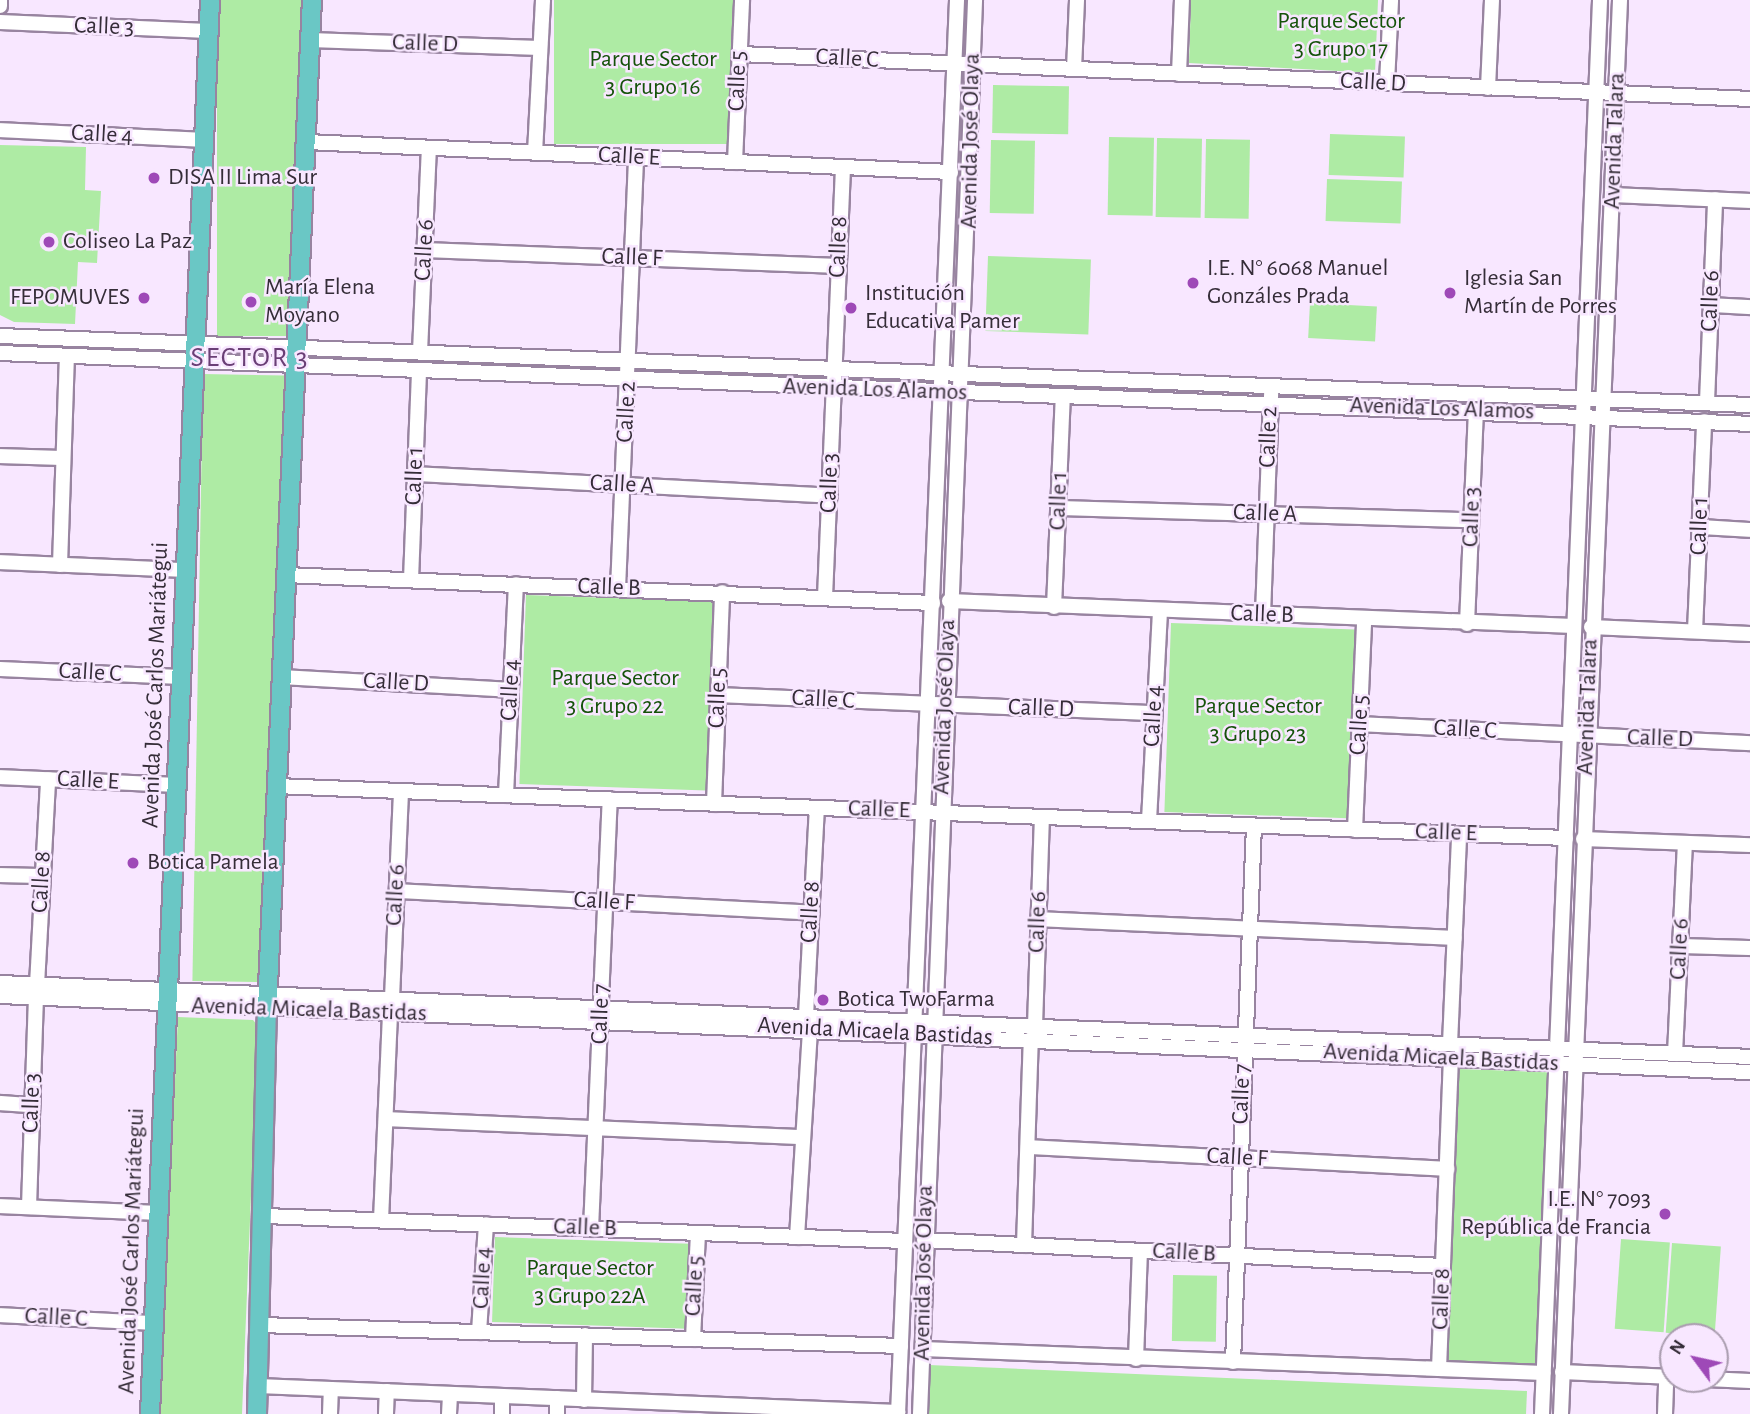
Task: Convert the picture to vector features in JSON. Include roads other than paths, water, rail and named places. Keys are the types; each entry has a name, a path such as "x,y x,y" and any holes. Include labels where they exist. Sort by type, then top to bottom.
{"main road":[{"name":"Avenida José Carlos Mariátegui","path":"149,1414 210,0"},
{"path":"257,1414 265,1216 267,1002 312,0"}],"street":[{"path":"0,0 0,6"},
{"path":"535,153 543,0"},
{"name":"Calle 5","path":"735,162 742,0"},
{"name":"Avenida José Olaya","path":"898,1413 922,812 944,372 957,0"},
{"name":"Avenida José Olaya","path":"920,1414 944,705 965,373 975,0"},
{"path":"1074,69 1077,0"},
{"path":"1179,74 1182,0"},
{"path":"1387,83 1391,0"},
{"path":"1488,88 1492,0"},
{"name":"Avenida Talara","path":"1542,1414 1600,0"},
{"name":"Avenida Talara","path":"1560,1414 1572,1065 1591,626 1605,416 1620,0"},
{"name":"Calle 3","path":"0,22 208,31"},
{"name":"Calle D","path":"310,40 540,48"},
{"name":"Calle C","path":"740,54 954,64"},
{"name":"Calle D","path":"954,64 1750,99"},
{"name":"Calle 4","path":"0,130 204,139"},
{"name":"Calle E","path":"307,142 951,172"},
{"name":"Calle 6","path":"420,352 429,148"},
{"path":"629,360 636,157"},
{"name":"Calle 8","path":"834,369 843,167"},
{"path":"1613,195 1750,201"},
{"name":"Calle 6","path":"1707,402 1715,199"},
{"name":"Calle F","path":"425,250 839,266"},
{"path":"1711,305 1750,307"},
{"name":"Avenida Los Alamos","path":"0,336 195,355"},
{"path":"50,355 51,339"},
{"name":"Avenida Los Alamos","path":"294,359 420,352 1583,396 1750,405"},
{"name":"Avenida Los Alamos","path":"0,353 294,359 419,372 963,394 1476,410 1750,424"},
{"path":"60,565 67,356"},
{"name":"Calle 2","path":"618,589 629,360"},
{"name":"Calle 3","path":"825,597 834,369"},
{"name":"Calle 1","path":"411,580 419,372"},
{"name":"Calle 2","path":"1263,615 1271,385"},
{"name":"Calle 1","path":"1054,607 1063,396"},
{"name":"Calle 3","path":"1467,624 1476,410"},
{"name":"Calle 1","path":"1695,631 1704,421"},
{"path":"0,456 63,458"},
{"name":"Calle A","path":"415,474 829,496"},
{"name":"Calle A","path":"1059,508 1471,520"},
{"path":"1700,527 1750,530"},
{"path":"0,562 185,570"},
{"name":"Calle B","path":"286,575 933,603"},
{"name":"Calle 4","path":"506,795 516,584"},
{"name":"Calle 5","path":"714,804 722,592"},
{"name":"Calle B","path":"949,601 1364,620 1574,626"},
{"name":"Calle 4","path":"1149,821 1160,611"},
{"name":"Calle 5","path":"1355,830 1364,620"},
{"path":"1591,626 1750,634"},
{"name":"Calle C","path":"0,669 181,677"},
{"name":"Calle D","path":"281,677 511,690"},
{"name":"Calle C","path":"718,695 928,705"},
{"name":"Calle D","path":"928,705 1154,713"},
{"name":"Calle C","path":"1360,724 1570,736"},
{"name":"Calle D","path":"1570,736 1750,743"},
{"name":"Calle E","path":"0,777 176,785"},
{"name":"Calle 8","path":"36,991 48,779"},
{"name":"Calle E","path":"276,786 1566,838"},
{"name":"Calle 6","path":"381,1220 401,791"},
{"name":"Calle 7","path":"591,1229 610,800"},
{"name":"Calle 8","path":"797,1237 817,808"},
{"name":"Calle 6","path":"1024,1245 1042,817"},
{"name":"Calle 7","path":"1233,1362 1243,1042 1254,825"},
{"path":"1450,1044 1460,834"},
{"path":"1583,839 1750,845"},
{"name":"Calle 6","path":"1675,1054 1685,843"},
{"path":"0,875 43,876"},
{"name":"Calle F","path":"397,891 811,913"},
{"path":"1038,919 1455,938"},
{"path":"1680,946 1750,948"},
{"name":"Avenida Micaela Bastidas","path":"0,983 36,991 167,998 1243,1042 1450,1044 1750,1057"},
{"name":"Calle 3","path":"29,1207 36,991"},
{"name":"Avenida Micaela Bastidas","path":"0,996 36,991"},
{"name":"Avenida Micaela Bastidas","path":"1243,1042 1451,1060 1750,1072"},
{"name":"Calle 8","path":"1439,1369 1451,1060"},
{"path":"0,1103 32,1105"},
{"path":"386,1119 803,1137"},
{"name":"Calle F","path":"1028,1147 1447,1169"},
{"path":"0,1206 158,1213"},
{"name":"Calle B","path":"265,1216 905,1241"},
{"name":"Calle 4","path":"480,1332 486,1224"},
{"name":"Calle 5","path":"692,1339 698,1233"},
{"name":"Calle B","path":"924,1240 1443,1266"},
{"path":"1136,1359 1140,1251"},
{"name":"Calle C","path":"0,1315 153,1322"},
{"path":"261,1325 901,1346"},
{"path":"584,1399 585,1335"},
{"path":"923,1349 1544,1373"},
{"path":"1562,1372 1659,1376"},
{"path":"1729,1380 1750,1381"},
{"path":"258,1386 584,1399 614,1407 898,1413"},
{"path":"330,1414 331,1389"},
{"path":"386,1414 387,1391"},
{"path":"1665,1414 1668,1393"},
{"path":"449,1414 450,1394"},
{"path":"502,1396 502,1414"},
{"path":"557,1414 558,1398"}],"place":[{"name":"DISA II Lima Sur","path":"154,178"},
{"name":"Coliseo La Paz","path":"49,242"},
{"name":"I.E. N° 6068 Manuel Gonzáles Prada","path":"1193,283"},
{"name":"Iglesia San Martín de Porres","path":"1450,293"},
{"name":"FEPOMUVES","path":"144,298"},
{"name":"María Elena Moyano","path":"251,302"},
{"name":"Institución Educativa Pamer","path":"851,308"},
{"name":"Botica Pamela","path":"133,863"},
{"name":"Botica TwoFarma","path":"823,1000"},
{"name":"I.E. N° 7093 República de Francia","path":"1665,1214"}],"district":[{"name":"SECTOR 3","path":"250,358"}],"park label":[{"name":"Parque Sector 3 Grupo 17","path":"1341,36"},
{"name":"Parque Sector 3 Grupo 16","path":"653,74"},
{"name":"Parque Sector 3 Grupo 22","path":"615,693"},
{"name":"Parque Sector 3 Grupo 23","path":"1258,721"},
{"name":"Parque Sector 3 Grupo 22A","path":"590,1283"}]}
